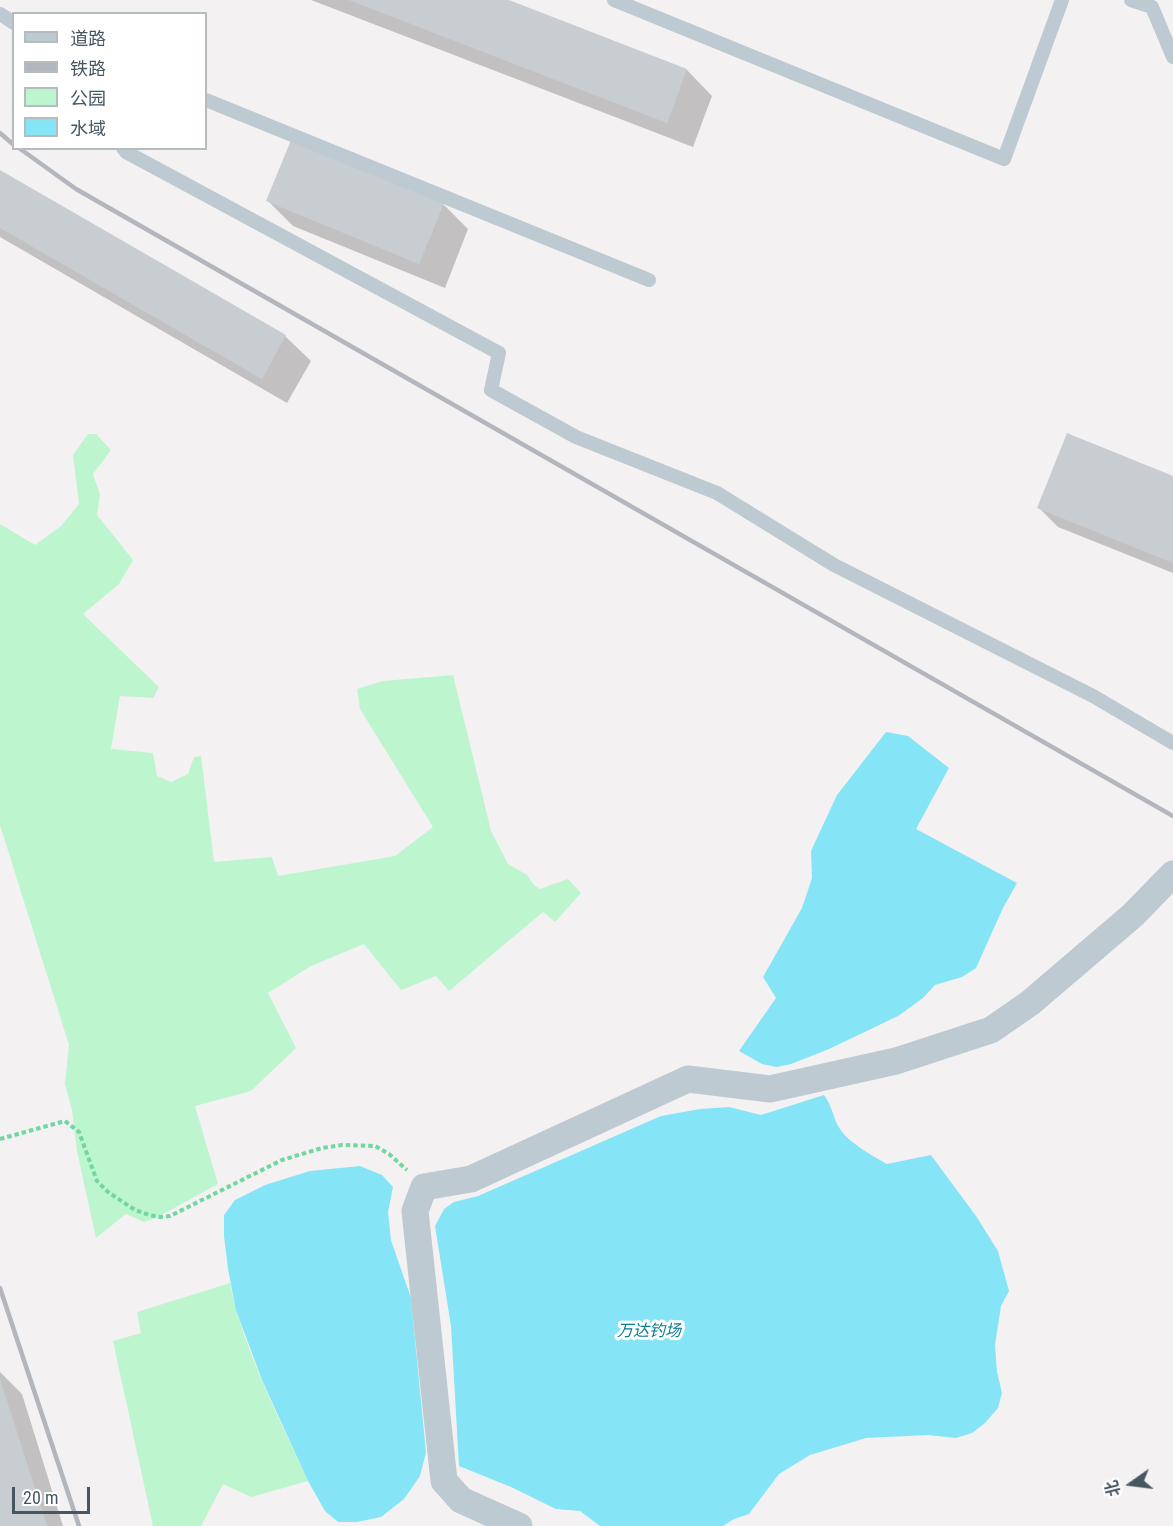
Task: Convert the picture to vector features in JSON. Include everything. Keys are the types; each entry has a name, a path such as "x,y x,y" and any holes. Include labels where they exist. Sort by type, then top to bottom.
{"street":[{"path":"519,1526 461,1500 444,1481 415,1211 424,1188 471,1179 688,1079 770,1089 896,1061 991,1030 1030,1003 1133,915 1172,878"}],"lane":[{"path":"614,0 1004,159 1062,0"},
{"path":"1131,0 1152,8 1173,57"},
{"path":"207,100 649,280"},
{"path":"124,150 499,353 491,390 576,437 717,493 834,565 1094,696 1173,743"}],"path":[{"path":"0,1138 65,1120 79,1131 97,1181 108,1192 135,1210 160,1217 170,1216 282,1160 322,1148 342,1145 375,1146 399,1161 424,1188"}],"green space":[{"path":"88,434 96,434 111,450 93,474 100,495 97,515 133,560 119,584 83,614 159,687 153,698 120,696 111,749 153,753 157,776 171,782 188,774 194,757 201,756 214,862 272,857 278,876 395,856 433,827 360,709 357,689 383,681 453,675 491,831 508,864 527,875 540,889 568,879 581,893 555,922 543,912 449,991 436,976 401,990 364,944 311,966 268,993 296,1048 251,1091 195,1106 218,1184 156,1218 144,1222 126,1214 96,1238 65,1084 69,1045 0,825 0,524 35,545 61,526 79,504 73,455"},
{"path":"230,1283 253,1359 308,1481 251,1497 223,1484 201,1526 153,1526 113,1341 141,1333 137,1312"}],"water":[{"path":"886,732 908,736 949,768 916,829 1017,883 976,968 962,977 935,985 923,998 898,1016 829,1049 791,1064 777,1067 762,1064 739,1051 776,998 763,977 802,908 812,878 811,851 837,795"},
{"name":"万达钓场","path":"824,1095 844,1134 862,1149 887,1164 931,1155 976,1216 998,1251 1009,1291 1001,1306 995,1345 997,1372 1002,1393 998,1408 985,1423 972,1433 956,1438 928,1435 866,1438 810,1455 779,1474 749,1514 723,1526 600,1526 580,1511 556,1509 511,1487 459,1466 451,1326 435,1226 444,1209 454,1202 478,1196 661,1116 700,1109 729,1107 761,1115"},
{"path":"360,1166 382,1175 393,1187 388,1212 391,1240 411,1298 426,1453 420,1476 404,1499 381,1517 357,1522 338,1522 325,1511 308,1481 262,1380 236,1310 228,1269 224,1215 235,1200 265,1185 310,1171"}],"building":[{"path":"349,0 509,0 687,69 667,123"},
{"path":"291,140 444,203 419,264 266,201"},
{"path":"0,170 286,335 262,379 0,228"},
{"path":"1067,433 1173,476 1173,563 1037,508"},
{"path":"0,1379 47,1526 0,1526"}],"railway":[{"path":"0,133 12,143"},
{"path":"22,150 76,189 1173,816"},
{"path":"0,1288 79,1526"}]}
